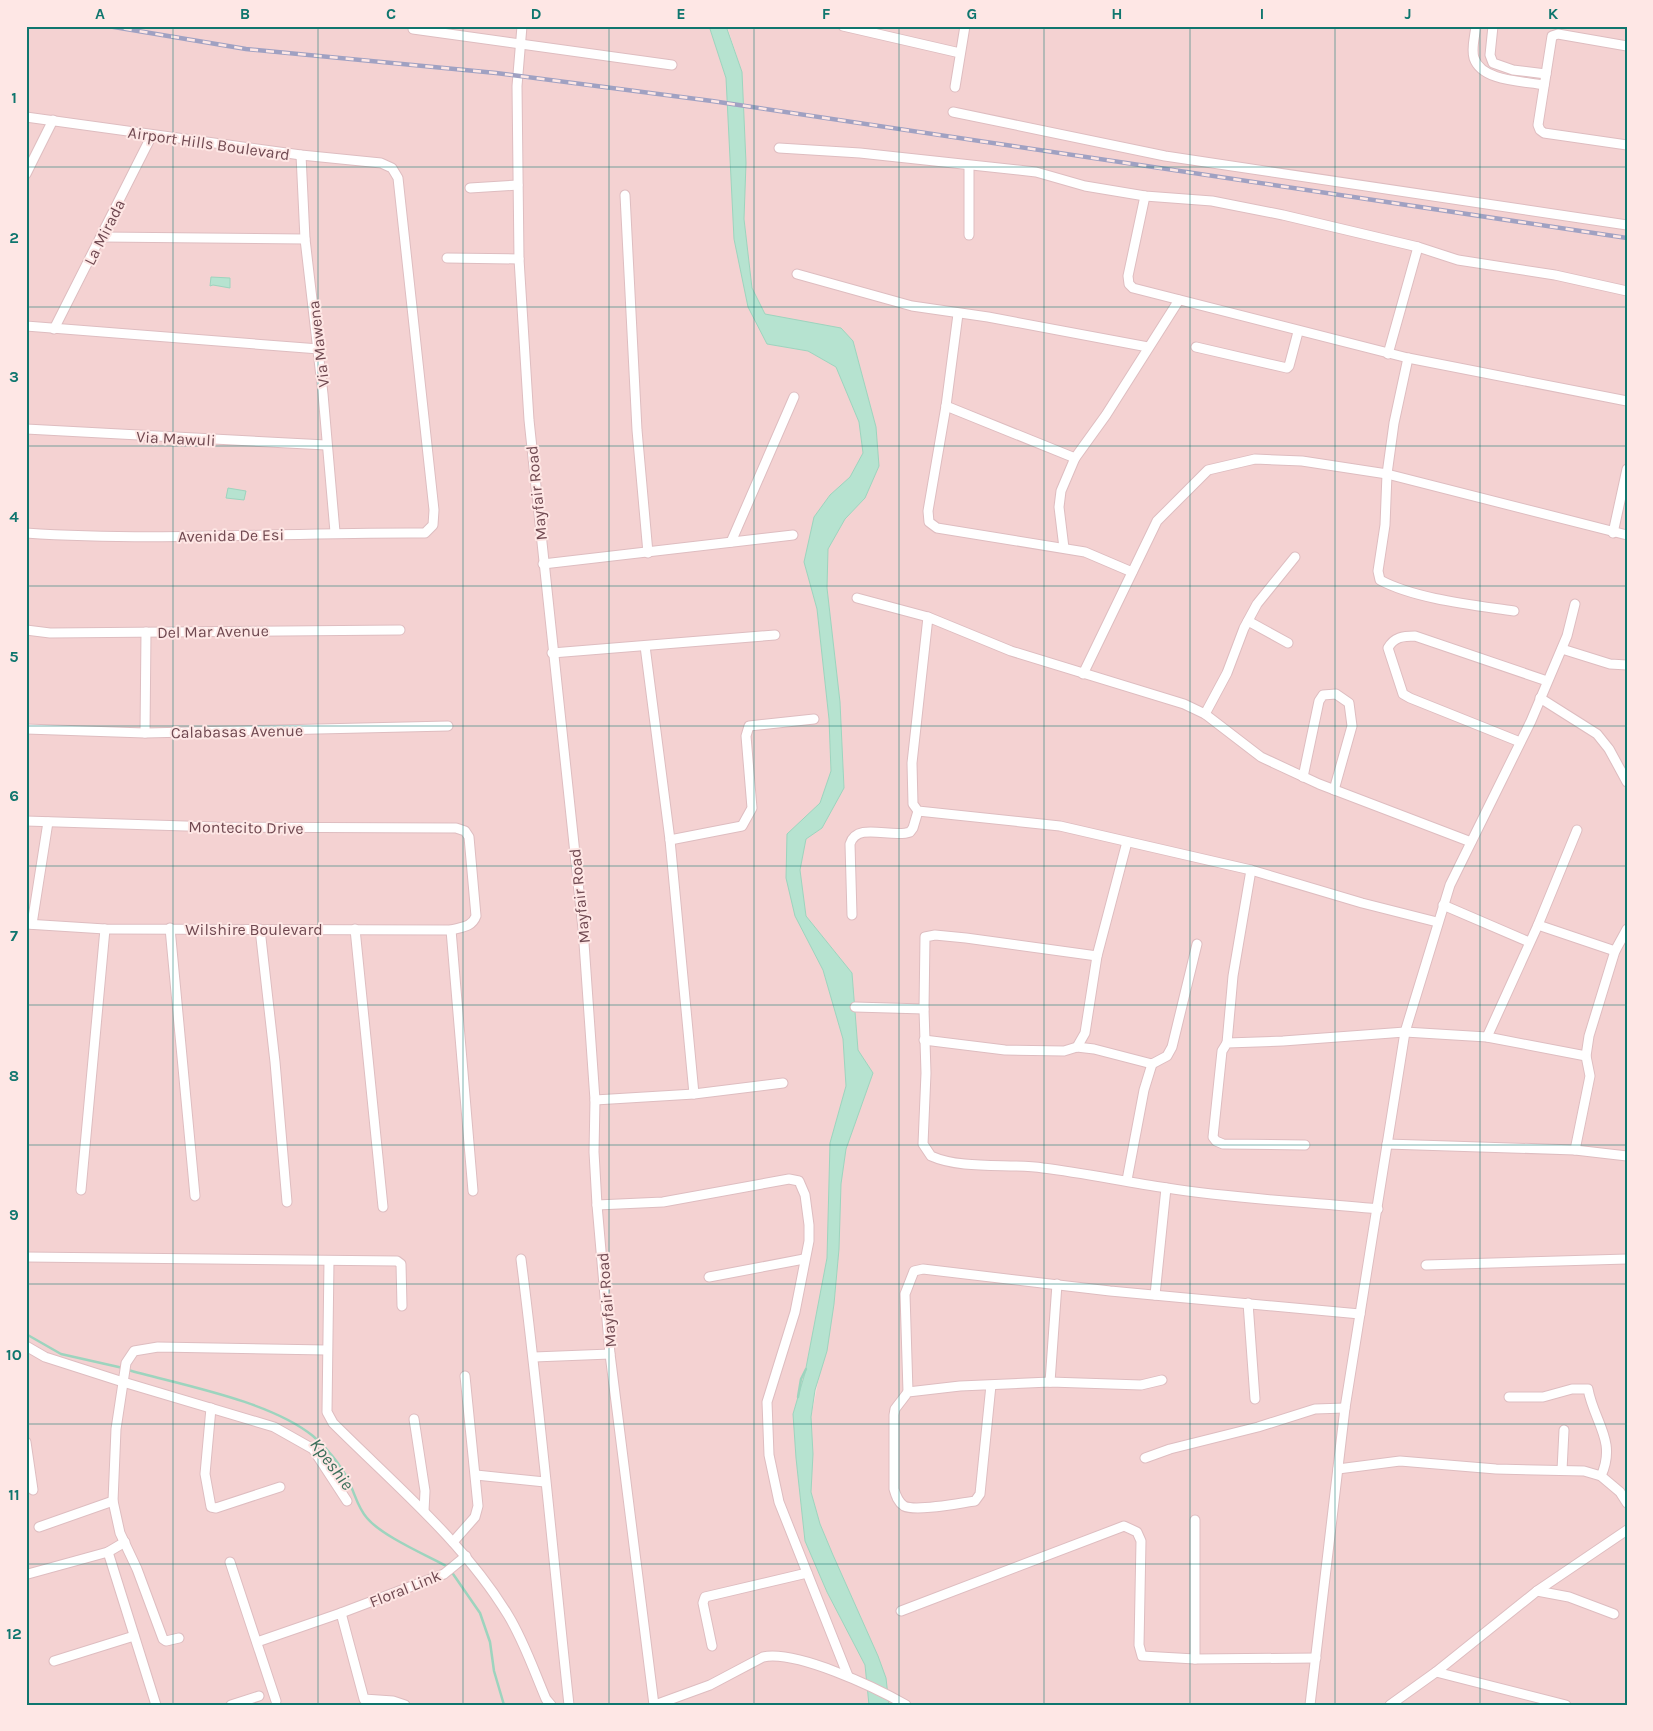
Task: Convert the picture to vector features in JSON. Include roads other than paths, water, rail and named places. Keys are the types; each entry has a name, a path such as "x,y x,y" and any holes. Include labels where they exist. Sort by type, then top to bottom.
{"street":[{"name":"Mayfair Road","path":"522,26 517,86 519,259 529,420 552,653 583,929 594,1100 597,1205 610,1354 654,1705"},
{"path":"843,26 960,53"},
{"path":"955,87 964,26"},
{"path":"1476,26 1474,57 1483,70 1511,79 1544,84"},
{"path":"1493,26 1490,51 1493,62 1513,70 1546,74"},
{"path":"413,30 672,65"},
{"path":"1627,46 1558,34 1552,36 1538,125 1540,130 1627,145"},
{"path":"952,112 1165,156 1627,225"},
{"name":"Airport Hills Boulevard","path":"26,117 301,156 381,163 392,168 398,178 434,510 433,525"},
{"path":"26,174 53,120"},
{"name":"La Mirada","path":"54,329 102,237 152,134"},
{"path":"779,148 860,152 969,166 1036,172 1086,186 1145,196 1212,201 1283,215 1418,247 1458,260 1555,275 1627,291"},
{"name":"Via Mawena","path":"301,156 305,239 319,349 335,532"},
{"path":"969,166 969,235"},
{"path":"470,188 518,185"},
{"path":"625,195 637,430 648,553"},
{"path":"1145,196 1128,276 1129,284 1133,288 1388,354 1627,400"},
{"path":"102,237 305,239"},
{"path":"1388,354 1418,247"},
{"path":"447,258 519,259"},
{"path":"797,274 912,306 988,317 1148,347"},
{"path":"1064,548 1059,507 1061,491 1074,458 1106,415 1179,300"},
{"path":"958,314 946,406 928,511 929,522 937,528 1085,552 1132,572"},
{"path":"26,326 319,349"},
{"path":"1196,347 1286,368 1289,366 1298,332"},
{"path":"1408,358 1394,423 1387,474 1385,526 1378,570 1380,580 1393,587 1447,600 1514,611"},
{"path":"731,542 794,397"},
{"path":"946,406 1074,458"},
{"name":"Via Mawuli","path":"26,429 326,445"},
{"path":"1084,674 1157,521 1208,470 1255,459 1302,461 1387,474 1613,533 1627,535"},
{"path":"1613,533 1627,469"},
{"name":"Avenida De Esi","path":"26,533 131,537 335,532 425,533 433,525"},
{"path":"543,564 793,535"},
{"path":"1205,714 1232,661 1257,604 1295,557"},
{"path":"858,598 928,617 1011,651 1184,704 1205,714 1261,757 1334,790 1471,842"},
{"path":"1310,1705 1345,1408 1405,1032 1443,905 1562,649 1575,604"},
{"path":"928,617 912,763 913,804 918,811 1060,826 1251,870 1362,903 1437,922"},
{"path":"1248,621 1288,643"},
{"name":"Del Mar Avenue","path":"26,630 50,633 400,630"},
{"path":"146,632 146,733"},
{"path":"552,653 775,635"},
{"path":"1520,742 1403,694 1388,648 1391,642 1401,637 1415,636 1547,681"},
{"path":"645,646 670,840 694,1094"},
{"path":"1562,649 1610,664 1627,665"},
{"path":"1303,777 1319,701 1323,695 1336,694 1350,703 1352,726 1334,790"},
{"path":"1540,698 1597,734 1609,749 1627,782"},
{"path":"670,840 742,826 748,818 752,808 746,736 749,726 814,719"},
{"name":"Calabasas Avenue","path":"26,729 146,733 448,726"},
{"path":"852,916 850,844 852,837 859,832 910,832 918,811"},
{"name":"Montecito Drive","path":"26,822 217,827 456,828 466,831 469,837 476,916"},
{"path":"29,924 48,822"},
{"path":"1486,1037 1538,925 1577,830"},
{"path":"1077,1047 1085,1033 1097,956 1127,842"},
{"path":"1251,870 1233,976 1227,1043 1222,1051 1213,1137 1216,1141 1223,1144 1305,1145"},
{"path":"1443,905 1529,942"},
{"name":"Wilshire Boulevard","path":"29,924 105,928 451,930 468,926 474,921 476,916"},
{"path":"1538,925 1614,951"},
{"path":"81,1190 105,928"},
{"path":"170,928 195,1196"},
{"path":"260,929 275,1062 287,1202"},
{"path":"354,929 383,1207"},
{"path":"1575,1150 1590,1076 1586,1056 1589,1036 1614,951 1627,929"},
{"path":"451,930 473,1191"},
{"path":"1097,956 966,938 925,936 924,1040 926,1073 923,1144 931,1156 947,1160 999,1166 1041,1167 1166,1188 1378,1209"},
{"path":"924,1040 1005,1050 1064,1051 1077,1047 1094,1049 1152,1064 1167,1056 1172,1047 1197,944"},
{"path":"855,1007 924,1009"},
{"path":"1227,1043 1405,1032 1486,1037 1586,1056"},
{"path":"1085,1033 1094,1049"},
{"path":"1127,1180 1144,1090 1152,1064"},
{"path":"594,1100 694,1094 783,1083"},
{"path":"1387,1144 1575,1150 1627,1156"},
{"path":"597,1205 664,1202 789,1179 799,1181 805,1195 809,1240 795,1312 769,1392 766,1412 769,1455 779,1502 848,1676"},
{"path":"1155,1295 1166,1188"},
{"path":"26,1256 397,1261 400,1264 402,1274 402,1306"},
{"path":"709,1276 804,1259"},
{"path":"1426,1265 1627,1259"},
{"path":"521,1260 534,1358 568,1705"},
{"path":"329,1261 326,1350 327,1412 333,1424 424,1511 466,1556 509,1616 546,1699 551,1705"},
{"path":"991,1385 980,1494 975,1501 920,1507 905,1506 898,1500 894,1489 895,1409 908,1392 905,1294 914,1272 930,1268 957,1274 1360,1314"},
{"path":"1050,1382 1057,1284"},
{"path":"1248,1303 1255,1399"},
{"path":"26,1346 45,1357 123,1379 274,1427 314,1449 347,1501"},
{"path":"179,1638 166,1641 163,1639 117,1522 112,1501 116,1429 126,1363 134,1351 158,1347 326,1350"},
{"path":"534,1358 610,1354"},
{"path":"453,1542 477,1513 476,1474 465,1376"},
{"path":"908,1392 960,1386 1050,1382 1141,1385 1162,1380"},
{"path":"1509,1397 1542,1397 1572,1389 1588,1389 1591,1406 1605,1440 1608,1458 1601,1476"},
{"path":"211,1408 204,1474 211,1507 216,1508 280,1487"},
{"path":"1145,1458 1170,1448 1258,1427 1315,1409 1345,1408"},
{"path":"414,1419 425,1491 424,1511"},
{"path":"1562,1470 1564,1430"},
{"path":"26,1442 33,1490"},
{"path":"1338,1469 1400,1461 1496,1469 1584,1471 1601,1476 1620,1492 1627,1503"},
{"path":"476,1474 546,1482"},
{"path":"39,1527 112,1501"},
{"path":"1195,1520 1195,1660"},
{"path":"901,1610 1124,1526 1137,1532 1142,1541 1139,1646 1142,1656 1195,1660 1316,1658"},
{"path":"1390,1705 1436,1672 1537,1592 1627,1530"},
{"path":"28,1574 108,1552 125,1542"},
{"path":"108,1552 156,1705"},
{"name":"Floral Link","path":"257,1642 444,1574 466,1556"},
{"path":"230,1562 276,1702"},
{"path":"712,1646 703,1603 705,1597 807,1573"},
{"path":"1537,1592 1569,1597 1614,1614"},
{"path":"341,1613 364,1699 393,1701 405,1705"},
{"path":"54,1661 134,1636"},
{"path":"654,1705 710,1685 762,1657 771,1655 808,1663 848,1676 906,1705"},
{"path":"1436,1672 1566,1705"},
{"path":"231,1705 259,1696"}],"waterway":[{"name":"Kpeshie","path":"26,1334 61,1354 123,1368"},
{"path":"798,1397 801,1379 806,1369"},
{"name":"Kpeshie","path":"128,1370 225,1395 274,1413 295,1424 313,1436 333,1456 345,1474 361,1509 374,1525 393,1538 448,1567"},
{"name":"Kpeshie","path":"451,1571 480,1613 490,1642 494,1671 504,1705"}],"railway":[{"path":"108,26 246,49 496,73 712,101 1627,238"}]}
